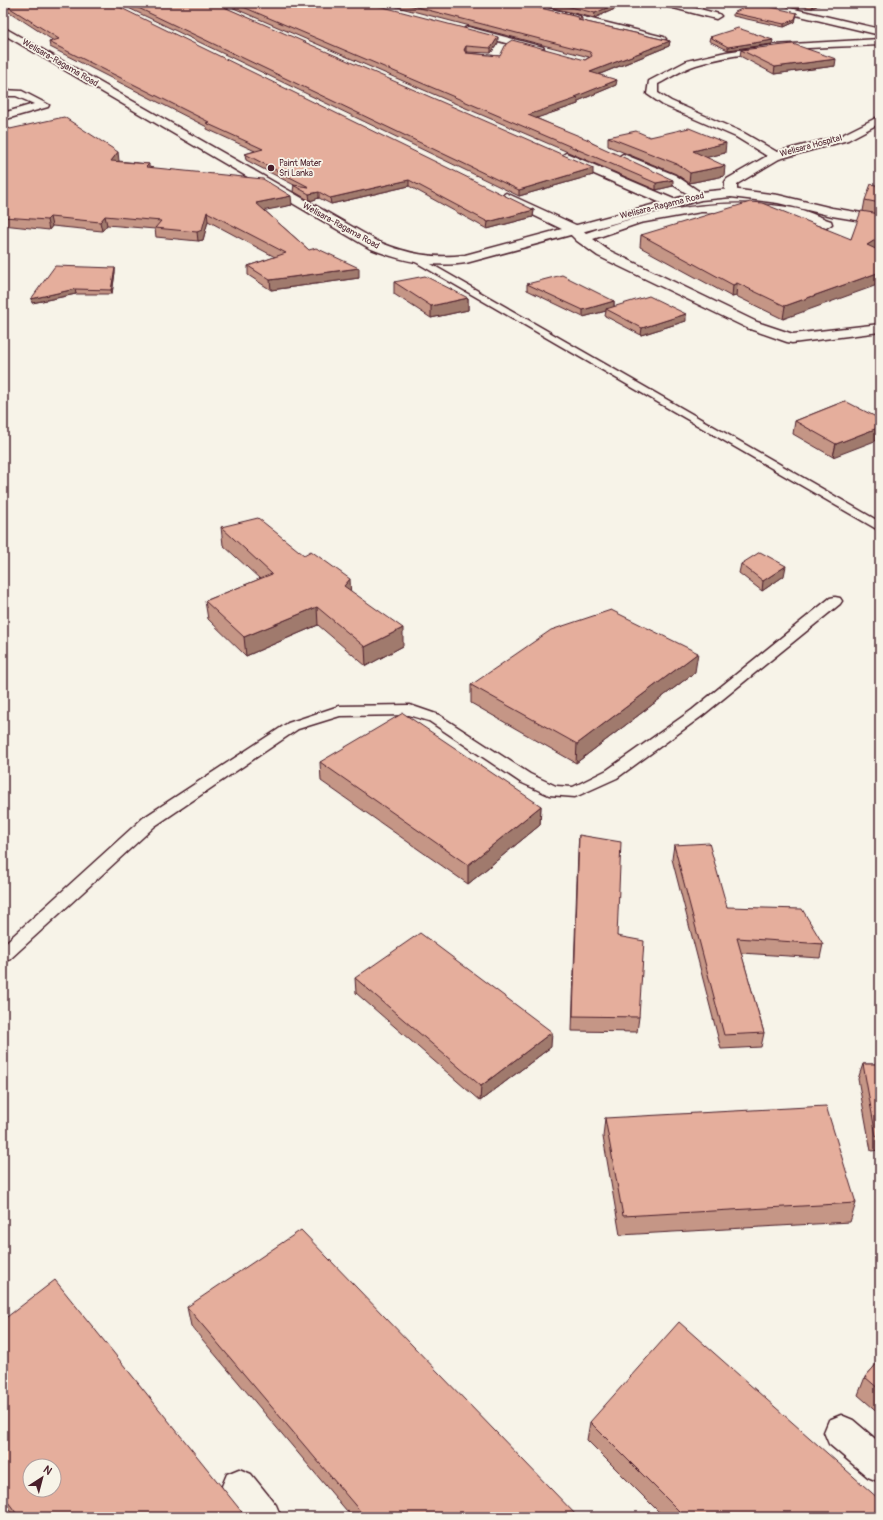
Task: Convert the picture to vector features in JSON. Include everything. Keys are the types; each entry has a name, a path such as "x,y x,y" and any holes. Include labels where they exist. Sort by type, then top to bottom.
{"street":[{"path":"516,3 661,39"},
{"path":"666,3 716,16"},
{"path":"757,3 880,32"},
{"path":"456,27 505,44 548,51"},
{"name":"Welisara-Ragama Road","path":"3,30 374,246 417,260 442,262 455,261 577,233 672,203 700,196 731,193 778,199 832,212 880,220"},
{"path":"775,156 740,135 667,103 652,94 653,83 691,63 726,55 774,48 880,42"},
{"path":"3,93 18,93 44,105 3,117"},
{"name":"Welisara Hospital","path":"731,193 731,182 775,156 844,138 880,119"},
{"path":"725,139 740,135"},
{"path":"555,152 672,203"},
{"path":"610,152 671,178 700,196"},
{"path":"493,191 577,233 603,253 752,325 792,339 862,332 880,328"},
{"path":"577,233 701,208 749,208 793,212 826,224"},
{"path":"841,1432 880,1465"},
{"path":"239,1486 264,1517"}],"lane":[{"path":"417,260 880,527"},
{"path":"3,955 149,822 293,726 339,711 410,710 434,718 525,778 554,791 575,792 612,774 697,713 835,601"}],"building":[{"path":"3,3 111,3 534,210 488,222 409,180 330,198 319,192 309,194 293,185 309,187 245,154 263,149 206,123 209,122 49,42 59,39 3,5"},
{"path":"128,3 215,3 593,168 519,190"},
{"path":"234,3 368,3 498,37 491,48 466,46 464,50 466,53 500,56 506,44 512,40 585,60 592,56 590,52 401,3 520,3 582,18 578,20 670,41 590,72 617,80 575,97 578,98 528,115 589,140 592,143 673,180 656,183"},
{"path":"554,3 618,3 595,13"},
{"path":"754,3 797,13 795,19 784,24 733,13"},
{"path":"738,28 773,40 728,47 710,37"},
{"path":"793,44 836,59 775,67 741,50"},
{"path":"64,117 118,152 111,161 149,164 146,167 263,179 291,196 256,203 309,250 316,248 359,268 270,280 248,266 286,253 207,212 202,230 197,232 155,228 161,221 105,216 100,222 50,217 47,220 3,217 3,123 10,129"},
{"path":"689,128 726,143 693,151 725,166 690,173 677,164 608,137 636,131 650,137"},
{"path":"871,184 880,186 880,203 865,200"},
{"path":"750,202 762,203 851,239 861,211 880,214 880,237 867,245 880,251 880,272 785,306 737,283 733,285 641,235"},
{"path":"55,266 115,268 111,290 75,289 31,299"},
{"path":"562,275 614,301 583,310 527,284"},
{"path":"425,276 468,298 431,306 394,282"},
{"path":"649,296 686,314 642,328 606,309"},
{"path":"845,401 880,419 880,427 836,444 795,421"},
{"path":"258,518 304,555 311,551 350,579 344,586 403,628 365,647 317,607 244,637 205,601 272,574 221,527"},
{"path":"760,552 786,566 763,581 741,564"},
{"path":"611,610 698,653 577,744 471,685 551,630"},
{"path":"403,713 541,806 468,865 320,762"},
{"path":"579,835 621,842 617,936 644,941 639,1017 573,1016"},
{"path":"709,843 727,907 802,909 823,944 737,938 764,1033 724,1035 674,845"},
{"path":"420,933 552,1032 481,1086 355,978"},
{"path":"863,1064 880,1064 880,1136 876,1136"},
{"path":"826,1106 856,1203 623,1216 605,1118"},
{"path":"301,1230 578,1517 365,1517 187,1307"},
{"path":"55,1280 246,1517 19,1517 3,1495 3,1320"},
{"path":"679,1322 880,1500 880,1517 685,1517 590,1422"},
{"path":"880,1360 880,1390 865,1377"}],"place":[{"name":"Paint Mater Sri Lanka","path":"271,168"}]}
